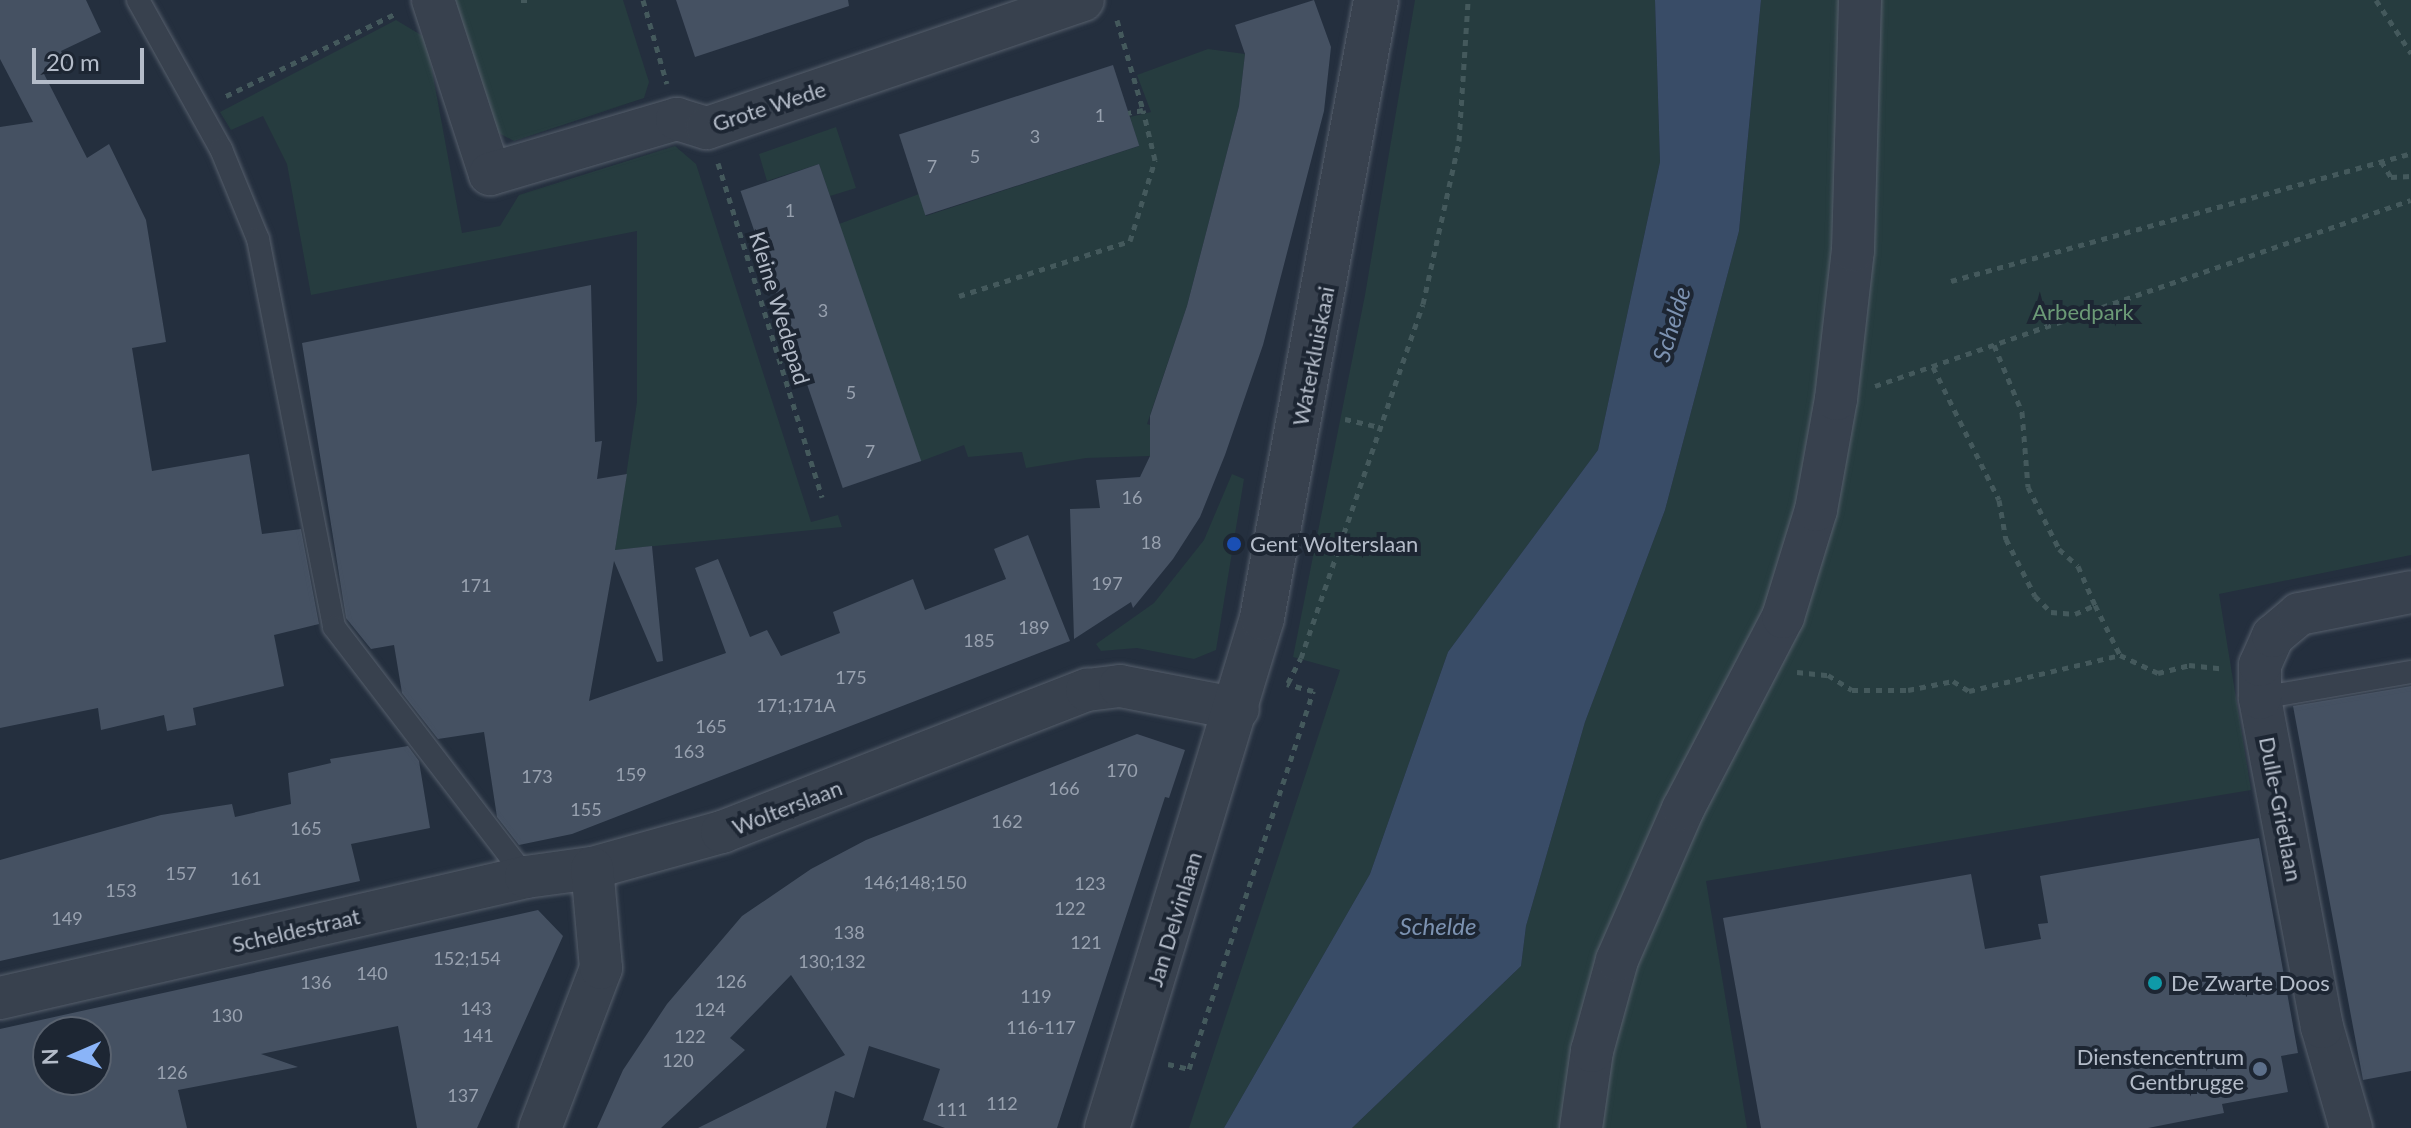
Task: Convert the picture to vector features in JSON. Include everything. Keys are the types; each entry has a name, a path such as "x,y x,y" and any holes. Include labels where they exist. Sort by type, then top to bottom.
{"street":[{"name":"Waterkluiskaai","path":"1238,709 1262,618 1324,302 1376,0"},
{"path":"1581,1128 1592,1051 1617,960 1683,809 1783,617 1816,510 1836,399 1853,250 1860,0"},
{"name":"Grote Wede","path":"422,3 490,174 692,123 1099,7"},
{"path":"2260,681 2273,636 2299,614 2411,592"},
{"name":"Dulle-Grietlaan","path":"2260,681 2322,1027 2351,1128"},
{"name":"Wolterslaan","path":"592,868 722,832 1087,690 1120,686 1238,709"},
{"name":"Jan Delvinlaan","path":"1107,1128 1238,709"},
{"name":"Scheldestraat","path":"0,998 526,877 592,868"},
{"path":"540,1128 601,968 592,868"}],"lane":[{"path":"138,0 221,149 258,239 334,627 526,877"},
{"path":"2260,681 2411,672"}],"path":[{"path":"521,0 533,0"},
{"name":"Kleine Wedepad","path":"643,0 692,123 822,497"},
{"path":"1281,695 1301,658 1423,304 1459,141 1468,0"},
{"path":"2376,0 2411,53"},
{"path":"219,100 422,3"},
{"path":"959,296 1130,241 1155,160 1143,110 1099,7"},
{"path":"1128,113 1143,110"},
{"path":"1951,281 2411,153"},
{"path":"2381,161 2391,177 2411,176"},
{"path":"1836,399 2411,200"},
{"path":"1994,345 2022,412 2028,487 2059,549 2078,566 2120,655"},
{"path":"1933,367 1999,500 2006,539 2035,596 2051,612 2075,614 2095,605"},
{"path":"1345,419 1380,427"},
{"path":"1756,668 1828,675 1852,690 1908,690 1953,681 1978,690 2031,673 2120,655 2158,673 2189,665 2260,681"},
{"path":"1159,1062 1189,1069 1313,691 1287,684"}],"green space":[{"path":"451,0 623,0 649,82 644,98 514,141 495,131"},
{"path":"1415,0 1655,0 1660,162 1598,450 1448,652 1370,874 1224,1128 1189,1128 1340,670 1293,657 1365,295"},
{"name":"Arbedpark","path":"1761,0 2411,0 2411,555 2219,594 2251,790 1706,881 1747,1128 1352,1128 1521,966 1526,926 1585,722 1665,510 1739,231"},
{"path":"396,20 426,38 462,233 500,226 519,195 675,146 696,164 811,522 838,515 842,527 615,550 637,402 637,231 311,295 287,164 263,116 231,130 220,112"},
{"path":"1208,49 1245,54 1239,106 1187,306 1147,424 1163,429 1150,456 1086,458 1026,468 1022,452 968,457 964,445 919,462 839,224 919,194 926,216 1139,146 1130,117 1151,112 1137,75"},
{"path":"836,127 856,188 830,196 819,164 767,181 759,154"},
{"path":"1232,474 1244,479 1216,650 1194,659 1137,648 1101,651 1096,644 1154,603 1204,540"}],"water":[{"name":"Schelde","path":"1655,0 1761,0 1739,231 1665,510 1585,722 1526,926 1521,966 1352,1128 1224,1128 1370,874 1448,652 1598,450 1660,162"}],"building":[{"path":"0,0 86,0 101,32 61,51 67,63 44,74 87,158 109,144 146,220 166,342 132,348 152,471 249,454 262,534 301,529 319,624 274,635 284,686 193,708 196,725 167,731 164,715 101,730 98,708 0,728 0,127 33,122 0,59"},
{"path":"676,0 848,0 849,6 695,57"},
{"path":"1314,0 1331,47 1324,111 1263,345 1225,455 1200,517 1173,559 1133,608 1131,602 1074,639 1070,509 1100,508 1096,480 1140,477 1150,456 1150,416 1187,306 1239,106 1245,54 1235,25"},
{"path":"1113,65 1139,146 925,215 899,135"},
{"path":"819,164 921,461 843,488 741,191"},
{"path":"591,285 595,442 602,441 597,479 627,474 615,550 652,546 663,661 657,662 614,561 589,701 726,653 695,568 718,559 750,637 767,630 781,656 840,633 833,612 913,579 925,610 1006,579 994,549 1028,535 1070,641 572,834 519,845 497,817 484,732 438,739 402,693 394,645 371,649 346,618 302,343"},
{"path":"2411,686 2411,1071 2363,1080 2293,706"},
{"path":"1137,734 1185,750 1169,798 1165,797 1057,1128 945,1128 923,1120 940,1069 869,1046 854,1098 835,1091 826,1128 698,1128 845,1055 791,975 730,1038 745,1050 661,1128 597,1128 623,1070 667,1004 742,916 811,869 866,840"},
{"path":"408,746 419,761 430,828 351,844 360,881 0,961 0,860 161,815 232,804 235,817 291,804 288,773 331,763 330,759"},
{"name":"De Zwarte Doos","path":"2259,838 2298,1053 2281,1056 2288,1092 2222,1104 2224,1113 2148,1128 1761,1128 1723,918 1971,874 1985,949 2041,939 2038,924 2048,923 2040,876"},
{"path":"538,910 563,936 477,1128 417,1128 398,1026 261,1054 298,1067 178,1090 187,1128 0,1128 0,1029 32,1022 32,1096 112,1096 112,1016 59,1016"}],"place":[{"name":"Gent Wolterslaan","path":"1234,544"},
{"name":"De Zwarte Doos","path":"2155,983"},
{"name":"Dienstencentrum Gentbrugge","path":"2260,1069"}]}
